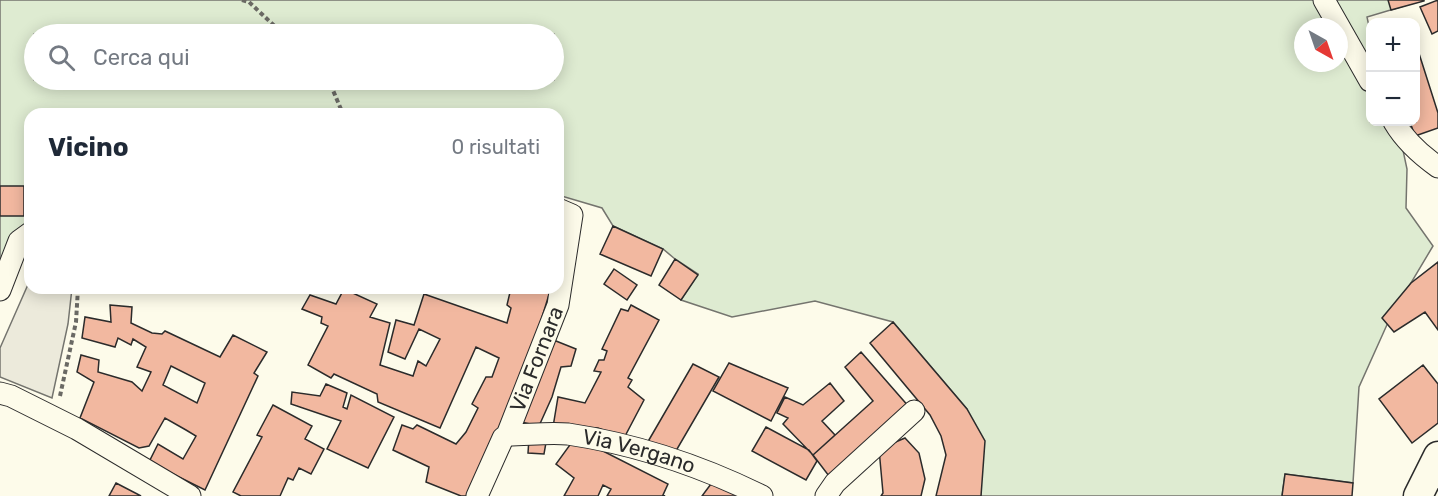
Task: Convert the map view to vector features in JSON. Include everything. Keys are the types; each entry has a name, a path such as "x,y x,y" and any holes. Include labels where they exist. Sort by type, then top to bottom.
{"main road":[{"path":"1418,496 1438,456"}],"street":[{"path":"1324,0 1366,72"},
{"path":"1396,126 1428,160 1438,167"},
{"path":"0,290 19,241 24,237"},
{"name":"Via Fornara","path":"477,496 503,438 507,435 558,305 559,294"},
{"path":"9,391 190,496"},
{"path":"826,496 835,483 914,411"},
{"name":"Via Vergano","path":"507,435 566,434 649,451 729,480 762,496"}],"path":[{"path":"242,0 249,2 272,24"},
{"path":"333,90 340,108"},
{"path":"53,417 62,391 72,344 77,294"}],"green space":[{"path":"0,0 1424,0 1366,18 1366,126 1398,126 1407,169 1406,208 1433,246 1390,318 1359,387 1353,483 1285,474 1282,496 981,496 967,409 893,322 815,301 732,317 681,300 698,274 663,249 613,226 602,208 564,197 564,108 24,108 24,235 0,278"}],"shaded area":[{"path":"24,294 71,294 68,324 52,398 0,377 0,348"}],"building":[{"path":"1388,0 1424,0 1424,1 1391,10"},
{"path":"1438,0 1438,31 1432,34 1420,7"},
{"path":"1420,57 1438,113 1438,128 1415,136 1411,126 1420,126"},
{"path":"0,186 24,186 24,216 0,216"},
{"path":"613,226 663,249 651,276 600,254"},
{"path":"675,259 698,275 681,300 659,285"},
{"path":"1438,262 1438,330 1425,312 1394,332 1382,318 1411,283"},
{"path":"614,269 637,285 627,300 604,284"},
{"path":"341,294 355,294 377,304 370,317 390,323 380,365 413,376 418,361 426,366 440,339 419,329 405,359 388,352 396,320 414,325 424,294 507,323 511,308 507,305 510,294 549,294 526,369 470,496 461,496 426,482 429,467 393,450 402,425 413,429 417,425 456,444 466,432 478,408 472,404 486,377 492,377 499,358 476,347 440,428 378,402 377,394 334,374 331,378 308,365 328,326 321,323 322,317 302,309 310,295 336,304"},
{"path":"110,305 132,307 131,323 152,333 162,334 165,331 220,357 233,335 267,352 254,373 258,376 205,490 149,462 158,444 183,459 196,436 186,430 165,418 149,446 139,448 80,418 94,382 77,372 81,355 99,360 98,372 132,382 142,391 151,372 137,367 146,347 133,339 131,345 118,338 115,347 82,338 85,317 111,322","holes":["171,366 205,383 197,403 163,385"]},
{"path":"631,305 659,320 628,378 632,380 628,387 644,400 624,438 598,428 553,427 558,397 585,403 601,372 594,371 599,360 604,360 607,351 602,349 621,309 628,311"},
{"path":"893,322 967,409 985,441 981,496 936,496 946,455 941,436 930,415 870,343"},
{"path":"546,337 576,349 571,366 561,367 552,397 539,426 517,421"},
{"path":"861,352 910,408 832,480 813,455 873,401 845,367"},
{"path":"729,363 788,388 771,421 713,391"},
{"path":"693,364 719,377 673,456 646,445"},
{"path":"1423,365 1438,384 1438,423 1412,443 1379,399"},
{"path":"830,383 844,401 822,421 835,435 813,455 783,424 788,418 777,413 785,397 803,405"},
{"path":"326,384 347,393 343,407 347,409 351,395 394,417 368,468 327,449 341,421 291,404 292,392 320,396"},
{"path":"273,405 312,426 305,439 324,449 311,474 299,468 293,480 288,478 280,496 241,496 233,492 262,437 257,435"},
{"path":"766,427 809,450 817,461 806,480 752,451"},
{"path":"547,437 544,454 528,453 529,438"},
{"path":"905,438 919,453 925,479 921,496 881,496 883,493 879,449"},
{"path":"572,442 599,449 668,484 663,495 665,496 607,496 611,489 603,485 598,496 564,496 574,478 556,464"},
{"path":"1285,474 1353,483 1352,496 1282,496"},
{"path":"116,483 141,496 109,496"},
{"path":"711,484 742,496 702,496"}]}
